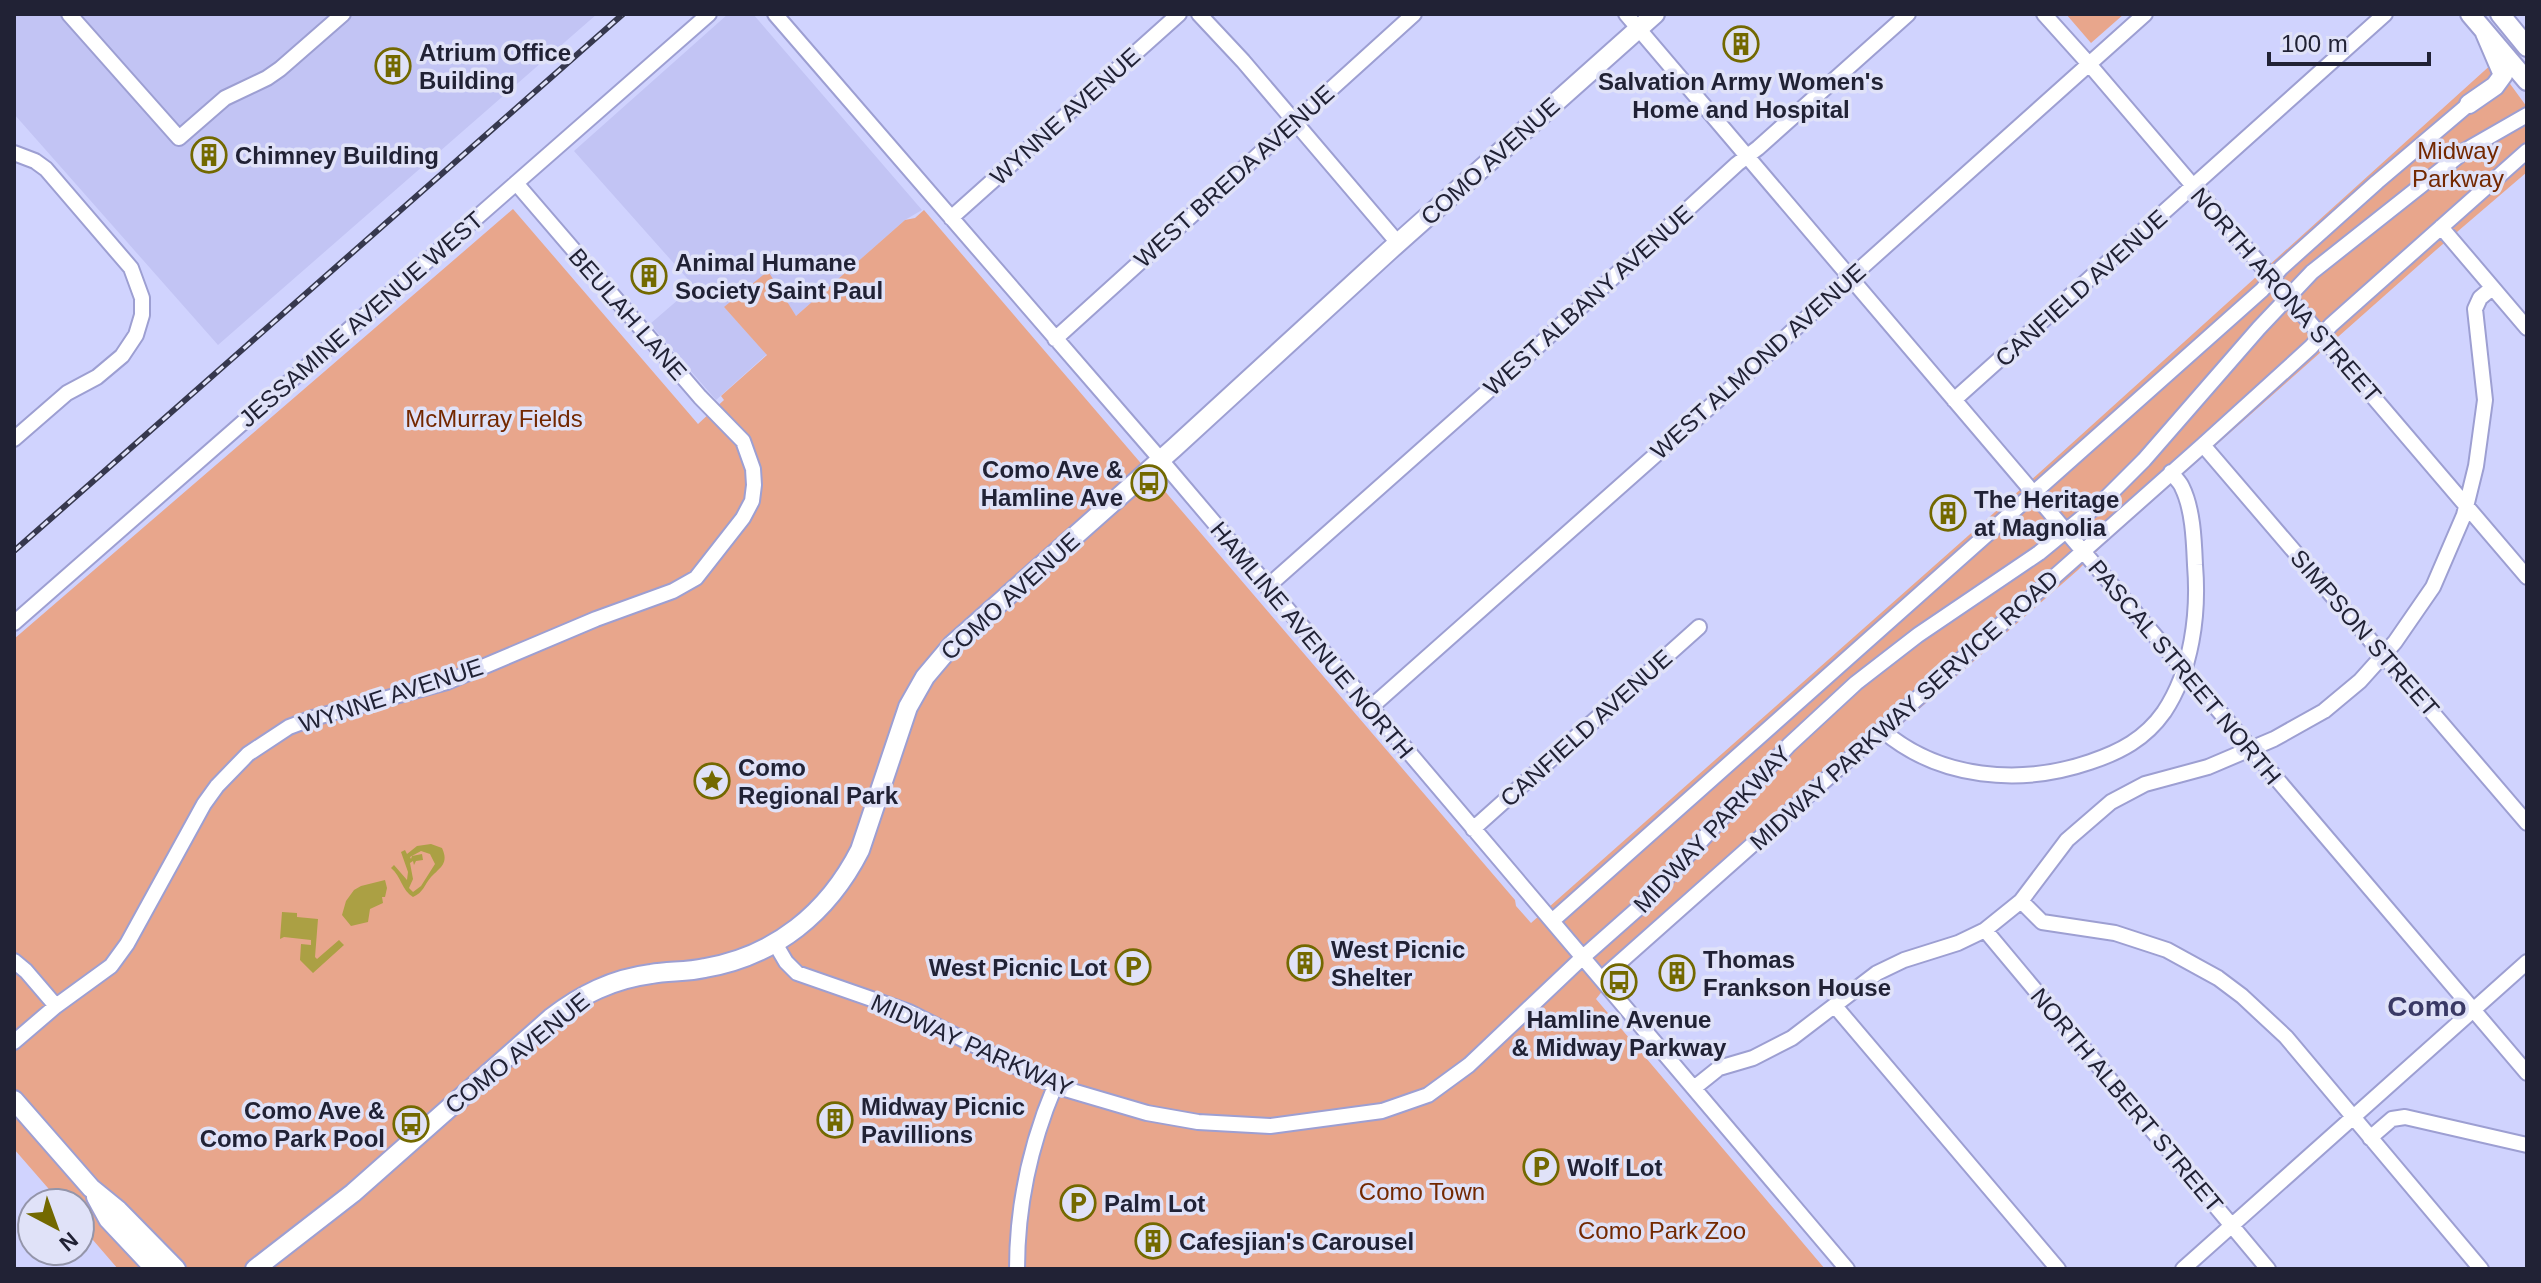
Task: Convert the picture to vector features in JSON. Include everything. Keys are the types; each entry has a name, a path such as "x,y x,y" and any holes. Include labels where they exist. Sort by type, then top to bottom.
{"main road":[{"name":"COMO AVENUE","path":"255,1269 332,1210 551,1018 584,995 608,984 639,976 720,965 776,945 817,912 830,898 860,850 908,707 934,665 965,633 1161,460 1398,243 1632,21 1655,14"},
{"path":"2470,14 2527,81"},
{"path":"2503,17 2527,47"},
{"path":"2469,104 2495,86 2503,75 2485,33"},
{"path":"14,1100 90,1187"},
{"path":"96,1192 176,1269"},
{"path":"96,1197 108,1219 155,1269"}],"street":[{"path":"69,14 179,138 225,98 280,69 343,14"},
{"name":"JESSAMINE AVENUE WEST","path":"14,623 709,14"},
{"name":"HAMLINE AVENUE NORTH","path":"775,14 1161,460 1847,1269"},
{"name":"WYNNE AVENUE","path":"951,218 1179,14"},
{"path":"1199,14 1398,243"},
{"name":"WEST BREDA AVENUE","path":"1055,339 1414,14"},
{"name":"WEST ALBANY AVENUE","path":"1267,587 1908,14"},
{"name":"NORTH ARONA STREET","path":"2044,14 2527,577"},
{"name":"WEST ALMOND AVENUE","path":"1370,708 2145,14"},
{"name":"CANFIELD AVENUE","path":"1954,400 2385,14"},
{"name":"PASCAL STREET NORTH","path":"1632,21 2527,1073"},
{"path":"1552,921 2034,494 2388,172 2469,104"},
{"name":"MIDWAY PARKWAY","path":"776,945 797,973 909,1012 1055,1086 1147,1113 1198,1122 1270,1126 1382,1111 1428,1095 1457,1075 1662,886 1761,775 1837,701 1918,635 2067,532 2115,489 2312,272 2446,165 2492,133 2527,115"},
{"name":"MIDWAY PARKWAY SERVICE ROAD","path":"1601,979 2203,445 2331,325 2527,151"},
{"path":"14,153 46,169 123,257 137,279 142,306 140,325 122,356 97,377 67,393 14,439"},
{"name":"BEULAH LANE","path":"516,183 700,397 743,441"},
{"path":"2441,227 2527,328"},
{"path":"1694,1088 1719,1068 1753,1058 1792,1038 1868,979 1891,966 1958,943 1985,930 2021,901 2067,840 2111,802 2145,784 2208,767 2290,732 2324,711 2360,681 2413,618 2433,587 2467,505 2485,400 2475,309 2480,298 2492,288"},
{"name":"WYNNE AVENUE","path":"14,1042 56,1006 111,966 127,944 179,847 217,786 248,754 269,739 313,718 447,682 596,619 673,591 696,578 734,532 752,501 753,469 743,441"},
{"name":"SIMPSON STREET","path":"2203,445 2527,823"},
{"path":"1882,730 1926,757 1970,772 2013,776 2056,772 2096,760 2137,741 2163,713 2185,670 2195,602 2194,544 2182,486 2171,472"},
{"name":"CANFIELD AVENUE","path":"1473,829 1699,627"},
{"path":"2021,901 2042,922 2135,938 2167,950 2218,978 2242,996 2286,1037 2481,1269"},
{"name":"NORTH ALBERT STREET","path":"1985,930 2268,1269"},
{"path":"14,961 56,1006"},
{"path":"2183,1269 2527,962"},
{"path":"1835,1006 2058,1269"},
{"path":"1017,1269 1017,1238 1026,1172 1055,1086"},
{"path":"2370,1138 2397,1117 2527,1145"}],"shaded area":[{"path":"14,14 597,14 218,345 14,114"},
{"path":"728,14 753,14 922,210 905,220 796,316 724,307 767,354 716,400 650,324 694,286 574,151"},
{"path":"431,844 442,848 445,857 422,891 413,897 391,868 394,865 407,880 408,872 401,852 405,850 407,854 417,846","holes":["421,851 430,854 435,864 421,886 413,892 409,888 413,879 410,863 413,861 414,865 416,861 423,860 422,854 410,857"]},
{"path":"385,880 387,888 385,897 382,897 383,903 370,909 368,922 351,926 342,915 346,901 354,890"},
{"path":"282,912 318,919 317,959 339,940 344,945 313,973 300,960 301,944 311,945 311,940 280,939"}],"green space":[{"path":"2066,14 2124,14 2091,43"},
{"name":"Como Regional Park","path":"2494,62 2527,107 2527,172 1615,975 1596,999 1825,1269 118,1269 96,1244 96,1187 47,1187 14,1149 14,639 513,209 698,424 724,400 721,396 767,355 724,307 768,271 796,316 905,220 915,218 924,210 1515,900 1516,906 1531,923 2039,473"}],"railway":[{"path":"14,551 623,14"}],"place":[{"name":"Salvation Army Women's Home and Hospital","path":"1741,44"},
{"name":"Atrium Office Building","path":"393,66"},
{"name":"Chimney Building","path":"209,155"},
{"name":"Animal Humane Society Saint Paul","path":"649,276"},
{"name":"Como Ave & Hamline Ave","path":"1149,483"},
{"name":"The Heritage at Magnolia","path":"1948,513"},
{"name":"Como Regional Park","path":"712,781"},
{"name":"West Picnic Shelter","path":"1305,963"},
{"name":"West Picnic Lot","path":"1133,967"},
{"name":"Thomas Frankson House","path":"1677,973"},
{"name":"Hamline Avenue & Midway Parkway","path":"1619,982"},
{"name":"Midway Picnic Pavillions","path":"835,1120"},
{"name":"Como Ave & Como Park Pool","path":"411,1124"},
{"name":"Wolf Lot","path":"1541,1167"},
{"name":"Palm Lot","path":"1078,1203"},
{"name":"Cafesjian's Carousel","path":"1153,1241"}],"district":[{"name":"Como","path":"2427,1006"}],"park label":[{"name":"Midway Parkway","path":"2458,164"},
{"name":"McMurray Fields","path":"494,418"},
{"name":"Como Town","path":"1422,1191"},
{"name":"Como Park Zoo","path":"1662,1230"}]}
